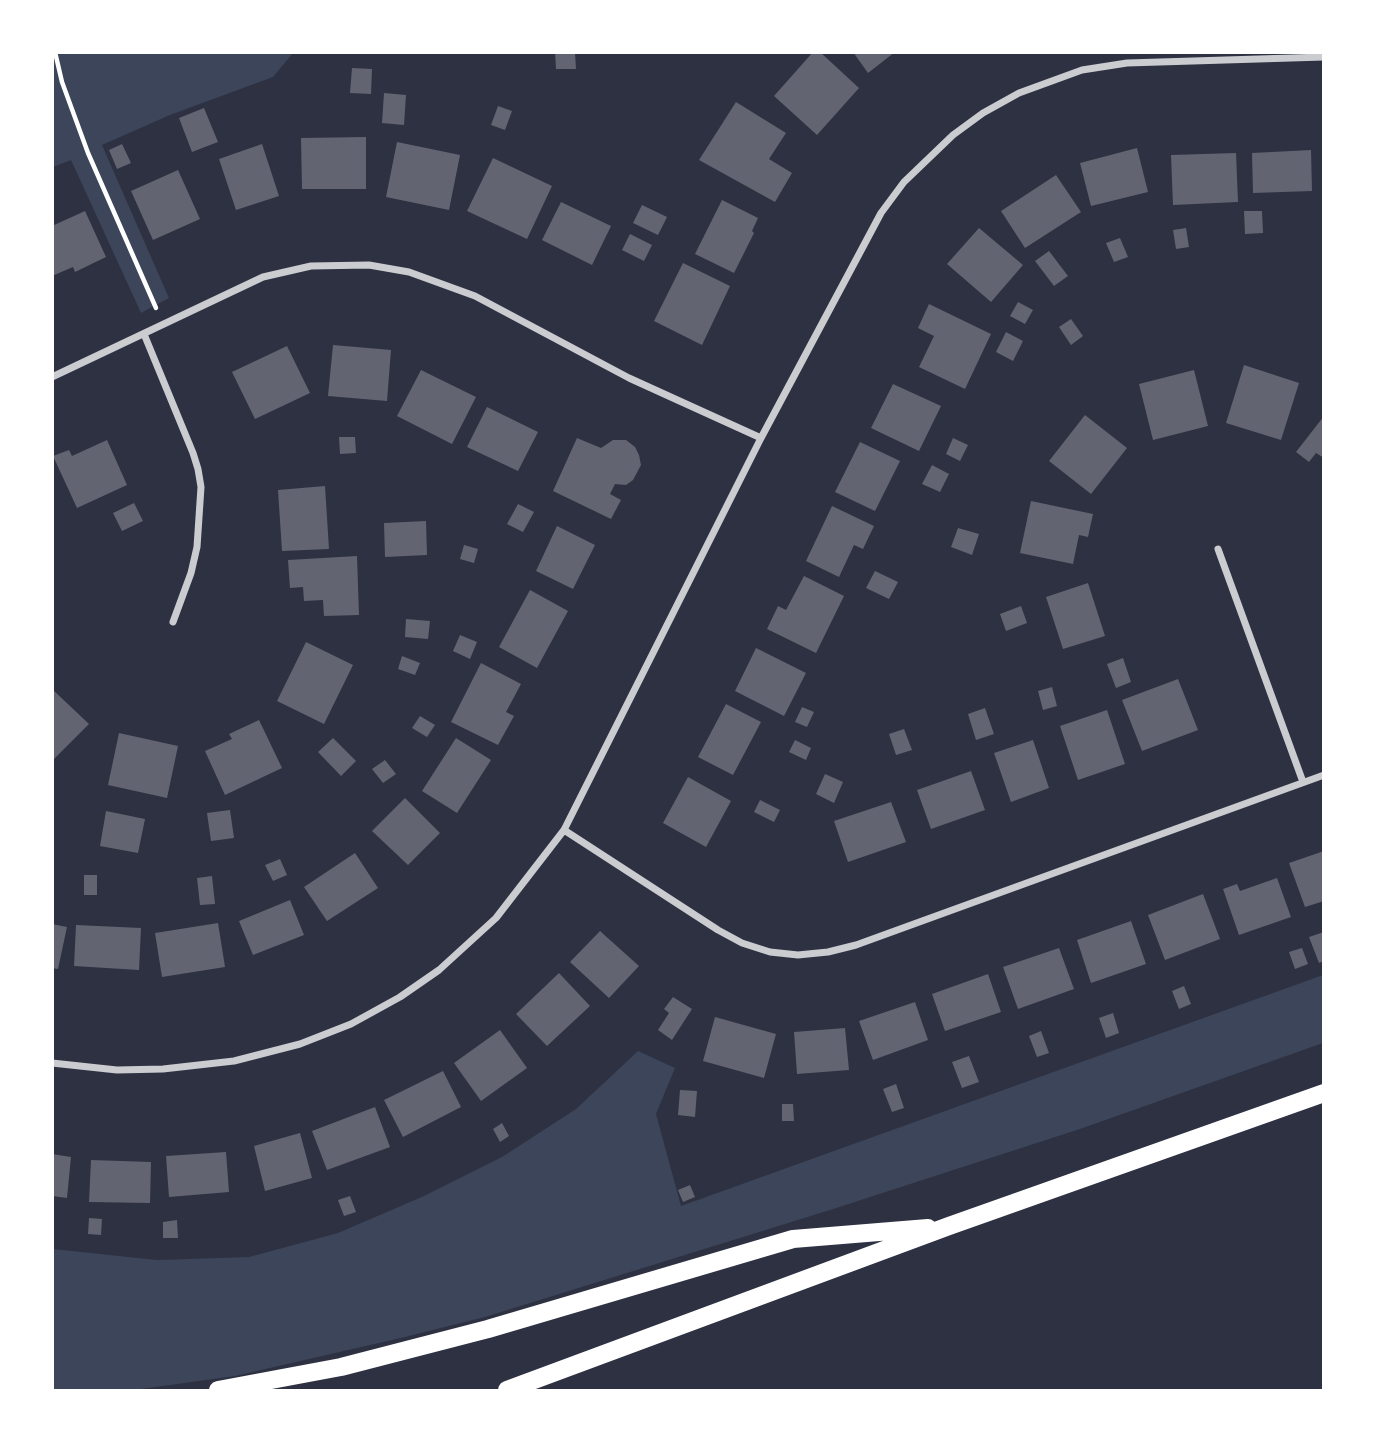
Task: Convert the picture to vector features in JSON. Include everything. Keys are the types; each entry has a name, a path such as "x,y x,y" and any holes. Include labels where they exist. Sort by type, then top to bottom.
{"main road":[{"path":"507,1391 949,1226 1324,1093"},
{"path":"218,1391 341,1367 488,1329 793,1239 949,1226"}],"street":[{"path":"52,1063 133,1070 218,1063 280,1050 351,1024 408,992 472,942 506,908 564,830 761,438 881,213 917,168 942,144 972,121 1019,93 1082,70 1127,63 1286,55 1324,57"},
{"path":"52,377 263,277 311,266 354,264 409,272 475,296 629,378 761,438"},
{"path":"144,334 193,453 201,487 197,547 191,573 173,622"},
{"path":"1218,549 1303,782"},
{"path":"564,830 742,943 770,952 798,955 828,952 856,945 1324,775"}],"path":[{"path":"55,52 62,82 88,153 164,324"}],"shaded area":[{"path":"53,53 293,53 273,77 170,115 102,145 169,298 141,313 71,160 53,167"},
{"path":"1323,975 1323,1043 1080,1129 485,1317 235,1376 141,1389 53,1390 53,1249 157,1260 249,1257 338,1233 424,1196 502,1157 576,1109 638,1051 675,1068 656,1114 681,1206"}],"building":[{"path":"555,52 575,52 576,69 556,69"},
{"path":"813,52 820,52 859,88 817,135 774,96"},
{"path":"853,52 895,52 868,73"},
{"path":"352,68 372,69 371,94 350,93"},
{"path":"384,93 406,95 404,125 382,123"},
{"path":"736,102 786,133 769,159 792,173 775,202 699,160"},
{"path":"498,106 512,111 505,130 491,125"},
{"path":"204,108 218,142 192,152 179,118"},
{"path":"366,137 366,189 302,189 301,138"},
{"path":"397,142 460,155 449,210 386,197"},
{"path":"122,144 131,163 117,169 109,150"},
{"path":"262,144 279,196 236,210 219,159"},
{"path":"1137,148 1148,192 1091,206 1080,163"},
{"path":"1311,150 1312,191 1253,193 1252,153"},
{"path":"1236,153 1238,202 1173,205 1171,155"},
{"path":"493,158 552,186 527,239 467,211"},
{"path":"178,170 200,219 153,240 131,191"},
{"path":"1056,175 1081,212 1025,248 1001,211"},
{"path":"722,200 758,218 752,231 754,233 734,273 695,254"},
{"path":"561,202 611,226 592,265 542,240"},
{"path":"642,205 667,217 658,235 633,223"},
{"path":"85,211 106,257 75,272 73,267 52,276 52,226"},
{"path":"1244,211 1262,211 1263,233 1245,234"},
{"path":"979,228 1023,265 991,302 947,264"},
{"path":"1186,228 1189,247 1176,249 1173,230"},
{"path":"630,234 652,245 644,261 622,250"},
{"path":"1120,238 1128,257 1114,262 1106,243"},
{"path":"1049,251 1068,276 1054,286 1035,261"},
{"path":"683,263 730,286 702,345 654,321"},
{"path":"1018,302 1033,310 1025,324 1010,316"},
{"path":"929,304 991,334 965,389 919,367 934,336 918,328"},
{"path":"1071,319 1083,336 1071,345 1059,327"},
{"path":"1006,332 1023,341 1013,361 996,352"},
{"path":"333,345 391,350 387,401 328,396"},
{"path":"287,346 310,393 255,419 232,372"},
{"path":"1244,365 1299,383 1281,440 1226,423"},
{"path":"421,370 476,397 452,444 397,416"},
{"path":"1194,370 1208,426 1153,440 1139,384"},
{"path":"893,384 941,406 919,451 871,428"},
{"path":"487,407 538,432 518,471 467,447"},
{"path":"1085,415 1127,448 1091,494 1049,461"},
{"path":"1324,416 1324,458 1316,453 1309,462 1296,452"},
{"path":"339,437 355,437 356,453 340,454"},
{"path":"577,438 601,448 613,440 626,440 635,447 639,455 641,465 633,480 626,485 615,484 610,494 621,500 611,519 553,491"},
{"path":"953,438 968,445 960,461 946,454"},
{"path":"107,440 127,485 77,508 53,456 69,450 72,456"},
{"path":"860,442 900,461 875,511 835,492"},
{"path":"932,465 949,474 940,492 922,484"},
{"path":"325,486 329,549 282,551 278,490"},
{"path":"1031,501 1093,514 1088,537 1079,535 1073,564 1020,553"},
{"path":"134,503 143,521 122,531 113,513"},
{"path":"518,504 534,512 523,532 507,524"},
{"path":"832,506 874,526 863,549 854,545 839,577 806,561"},
{"path":"426,521 427,555 385,557 384,523"},
{"path":"557,526 595,545 573,589 536,571"},
{"path":"958,528 979,534 972,555 951,547"},
{"path":"464,545 478,549 474,563 460,559"},
{"path":"357,556 359,615 324,616 323,600 304,601 303,587 290,588 288,560"},
{"path":"875,571 898,582 889,599 866,588"},
{"path":"804,576 844,596 816,653 767,629 778,606 786,610"},
{"path":"1088,583 1105,636 1063,649 1046,597"},
{"path":"530,590 568,611 537,668 499,647"},
{"path":"1021,606 1027,623 1006,631 1000,614"},
{"path":"406,619 430,621 428,639 405,637"},
{"path":"460,635 477,642 470,659 453,651"},
{"path":"306,642 353,665 324,724 277,701"},
{"path":"756,648 806,673 784,716 735,691"},
{"path":"402,656 420,663 415,675 398,669"},
{"path":"1123,658 1131,682 1116,688 1107,664"},
{"path":"481,663 521,684 506,712 514,716 498,745 451,722"},
{"path":"1178,679 1198,730 1142,751 1122,700"},
{"path":"1052,687 1057,706 1043,710 1038,691"},
{"path":"52,689 89,724 52,761"},
{"path":"726,704 761,722 733,775 698,757"},
{"path":"802,707 814,712 807,727 795,722"},
{"path":"985,708 994,734 976,740 968,714"},
{"path":"1107,710 1125,764 1078,780 1060,726"},
{"path":"420,716 435,725 427,737 412,728"},
{"path":"259,720 282,768 225,795 205,751 232,739 229,734"},
{"path":"904,729 912,750 896,755 889,734"},
{"path":"119,733 178,746 167,798 108,785"},
{"path":"333,738 356,761 341,776 318,752"},
{"path":"456,738 491,760 457,813 422,791"},
{"path":"795,740 811,748 806,760 789,752"},
{"path":"1033,740 1049,788 1011,802 994,753"},
{"path":"385,760 396,774 383,783 372,769"},
{"path":"971,771 985,810 931,829 917,790"},
{"path":"825,774 843,782 834,803 816,794"},
{"path":"688,777 731,801 706,847 663,823"},
{"path":"405,798 440,833 408,865 372,831"},
{"path":"760,800 780,810 774,822 754,812"},
{"path":"891,802 906,842 848,862 834,821"},
{"path":"230,810 234,838 211,841 207,813"},
{"path":"106,811 145,819 138,853 100,846"},
{"path":"1324,851 1324,901 1305,907 1289,863"},
{"path":"355,853 378,888 327,921 304,887"},
{"path":"280,859 287,875 273,881 265,865"},
{"path":"84,875 97,875 97,895 84,895"},
{"path":"212,876 215,904 200,905 197,878"},
{"path":"1277,878 1291,917 1239,935 1223,889 1237,884 1240,891"},
{"path":"1203,894 1220,939 1165,960 1148,915"},
{"path":"290,900 304,935 253,955 239,921"},
{"path":"1131,921 1146,964 1091,983 1077,940"},
{"path":"218,923 225,967 162,977 155,933"},
{"path":"52,924 67,927 58,969 52,968"},
{"path":"76,925 141,928 139,970 74,966"},
{"path":"600,931 639,966 609,998 570,962"},
{"path":"1324,932 1324,961 1319,963 1309,937"},
{"path":"1059,948 1074,989 1018,1009 1003,967"},
{"path":"1302,948 1308,964 1295,969 1289,952"},
{"path":"559,973 590,1006 547,1046 516,1014"},
{"path":"988,974 1001,1012 945,1031 932,994"},
{"path":"1184,986 1191,1004 1179,1009 1172,991"},
{"path":"673,997 692,1009 672,1040 658,1030 669,1013 664,1009"},
{"path":"915,1002 928,1040 873,1060 859,1021"},
{"path":"1113,1013 1119,1033 1106,1038 1099,1018"},
{"path":"715,1017 776,1034 764,1078 703,1061"},
{"path":"845,1028 849,1070 797,1074 794,1032"},
{"path":"500,1030 527,1068 481,1101 454,1063"},
{"path":"1041,1031 1049,1053 1037,1057 1029,1036"},
{"path":"969,1056 979,1082 962,1088 952,1062"},
{"path":"443,1071 461,1107 403,1137 384,1100"},
{"path":"896,1084 904,1108 892,1112 883,1089"},
{"path":"680,1090 697,1091 695,1117 678,1115"},
{"path":"782,1104 793,1104 794,1121 782,1121"},
{"path":"375,1107 390,1147 327,1170 312,1131"},
{"path":"502,1123 509,1136 500,1142 493,1129"},
{"path":"300,1133 312,1178 265,1191 254,1146"},
{"path":"226,1152 229,1192 169,1197 166,1156"},
{"path":"52,1154 71,1157 67,1198 52,1196"},
{"path":"91,1160 151,1162 150,1203 89,1202"},
{"path":"690,1185 695,1197 683,1202 678,1190"},
{"path":"350,1196 356,1212 344,1216 338,1200"},
{"path":"89,1218 102,1219 101,1235 88,1234"},
{"path":"177,1220 178,1238 163,1238 163,1222"}]}
